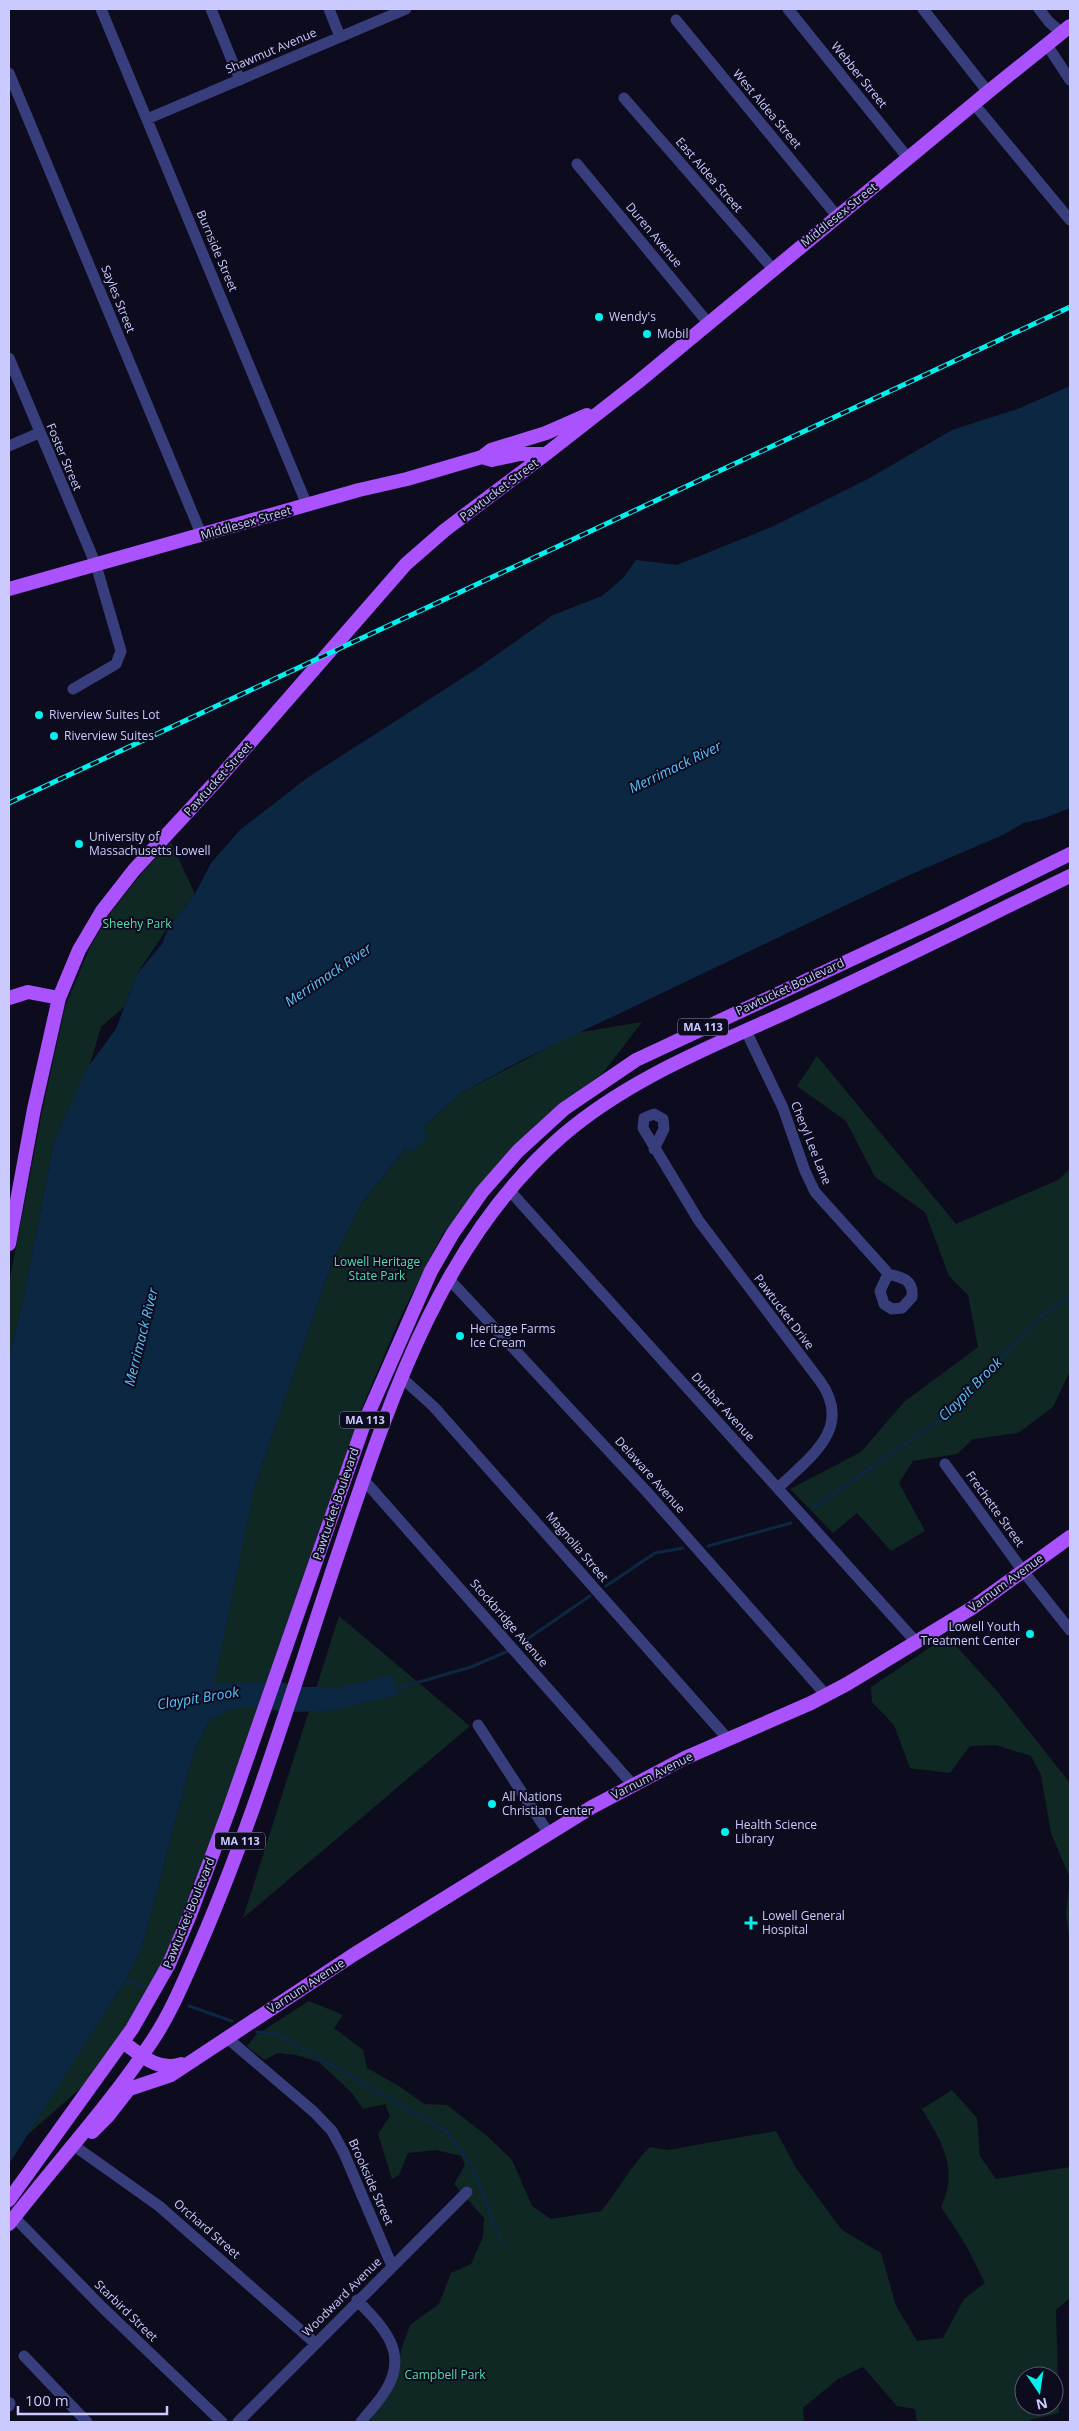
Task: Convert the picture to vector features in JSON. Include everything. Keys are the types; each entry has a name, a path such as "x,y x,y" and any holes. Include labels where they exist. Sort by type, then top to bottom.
{"main road":[{"name":"Middlesex Street","path":"482,457 492,460 520,454 546,454 709,324 837,216 1066,30"},
{"name":"Middlesex Street","path":"9,589 482,457 491,450 554,430 608,405"},
{"name":"Pawtucket Street","path":"9,1244 40,1082 59,998 80,950 102,911 115,893 406,564 445,530 546,454"},
{"name":"Pawtucket Boulevard","path":"123,2042 151,1998 194,1906 264,1712 365,1421 431,1271 453,1233 482,1192 518,1151 564,1109 636,1060 940,918 1070,854"},
{"name":"Pawtucket Boulevard","path":"141,2055 169,2011 196,1952 241,1838 295,1684 363,1479 402,1378 448,1278 479,1229 509,1190 564,1134 604,1104 666,1067 746,1031 1070,876"},
{"path":"9,998 28,992 59,998"},
{"name":"Varnum Avenue","path":"73,2145 83,2141 108,2116 129,2089 171,2075 189,2061 419,1914 549,1834 634,1785 727,1738 826,1695 917,1643 972,1608 1070,1537"},
{"name":"Varnum Avenue","path":"123,2042 162,2067 171,2068 189,2061"},
{"name":"MA 113","path":"9,2200 123,2042"},
{"path":"141,2055 144,2072 154,2080"},
{"name":"Varnum Avenue","path":"11,2220 118,2089 141,2055"}],"street":[{"name":"Burnside Street","path":"101,9 307,505"},
{"path":"211,9 240,80"},
{"path":"329,9 340,37"},
{"name":"Shawmut Avenue","path":"147,119 406,9"},
{"name":"Webber Street","path":"788,9 908,158"},
{"path":"923,9 988,92"},
{"path":"1039,9 1049,22 1066,30"},
{"name":"West Aldea Street","path":"676,20 837,216"},
{"path":"1047,45 1070,80"},
{"name":"Sayles Street","path":"9,73 202,536"},
{"name":"East Aldea Street","path":"624,98 773,269"},
{"path":"974,104 1070,220"},
{"name":"Duren Avenue","path":"577,164 709,324"},
{"name":"Foster Street","path":"9,358 96,565 121,651 116,664 73,689"},
{"path":"9,446 39,432"},
{"name":"Cheryl Lee Lane","path":"746,1031 783,1108 805,1172 815,1192 888,1274"},
{"name":"Pawtucket Drive","path":"654,1149 699,1222 820,1381 830,1397 833,1414 830,1432 819,1447 778,1488"},
{"name":"Dunbar Avenue","path":"509,1190 917,1643"},
{"name":"Delaware Avenue","path":"448,1278 647,1492 826,1695"},
{"name":"Magnolia Street","path":"402,1378 434,1407 727,1738"},
{"name":"Frechette Street","path":"945,1464 1023,1571 1070,1630"},
{"name":"Stockbridge Avenue","path":"363,1479 634,1785"},
{"path":"478,1725 549,1834"},
{"name":"Brookside Street","path":"226,2038 314,2112 332,2131 344,2153 392,2266"},
{"name":"Orchard Street","path":"73,2145 159,2206 315,2343"},
{"name":"Woodward Avenue","path":"238,2422 357,2300 467,2192"},
{"name":"Starbird Street","path":"11,2220 222,2422"},
{"path":"357,2300 385,2330 395,2356 389,2386 362,2422"},
{"path":"24,2356 87,2422"}],"green space":[{"name":"Sheehy Park","path":"171,842 195,894 169,926 136,975 124,1007 101,1027 90,1064 54,1141 24,1295 9,1359 9,1283 44,1102 65,1007 90,947 113,909 148,866"},
{"name":"Lowell Heritage State Park","path":"642,1022 603,1073 545,1117 502,1159 442,1235 400,1318 364,1403 196,1884 160,1971 116,2041 83,2086 25,2137 127,1978 142,1948 193,1754 210,1720 213,1683 235,1571 255,1485 334,1257 362,1203 423,1127 461,1093 576,1033"},
{"path":"817,1056 956,1224 1058,1180 1070,1169 1070,1371 1053,1407 1018,1433 973,1439 957,1454 913,1461 899,1483 925,1531 891,1551 857,1513 833,1533 790,1489 861,1452 904,1402 978,1347 968,1295 949,1276 925,1212 875,1177 846,1121 797,1086"},
{"path":"339,1616 470,1726 243,1918"},
{"path":"947,1636 997,1691 1070,1783 1070,1878 1051,1833 1041,1775 1031,1756 996,1745 970,1746 950,1773 910,1768 894,1725 872,1702 871,1687"},
{"path":"1070,1878 1070,1943 1066,1914"},
{"name":"Campbell Park","path":"309,2001 343,2015 334,2028 363,2050 367,2068 399,2086 424,2104 447,2105 487,2136 512,2160 532,2206 551,2219 601,2211 650,2147 668,2150 776,2131 796,2168 842,2230 881,2253 896,2306 917,2341 943,2338 964,2299 985,2283 966,2245 941,2207 948,2180 946,2156 942,2144 922,2109 952,2090 977,2118 980,2156 996,2179 1070,2167 1070,2298 1056,2310 1058,2366 1014,2366 1014,2416 1047,2416 1030,2420 1030,2422 917,2422 915,2409 897,2406 863,2367 838,2379 803,2408 804,2422 370,2422 377,2407 393,2385 401,2350 410,2325 439,2304 451,2273 471,2264 483,2237 484,2218 454,2184 465,2165 461,2156 436,2150 408,2153 399,2175 392,2179 378,2134 390,2116 385,2104 363,2109 352,2093 319,2062 296,2055 278,2053 264,2060 247,2046 256,2035"}],"water":[{"name":"Merrimack River","path":"1070,386 1070,808 1042,819 1023,823 1005,834 907,876 524,1059 461,1093 423,1127 427,1138 413,1151 406,1148 362,1203 334,1257 255,1485 214,1683 280,1682 304,1687 338,1687 393,1675 398,1695 329,1711 291,1712 250,1707 228,1710 210,1720 193,1754 142,1948 127,1978 9,2164 9,1359 24,1295 54,1141 87,1068 116,1029 136,975 162,944 169,926 195,894 211,863 240,830 307,778 478,668 553,615 602,596 623,578 636,560 677,565 774,526 868,479 952,430 1020,408"}],"waterway":[{"name":"Claypit Brook","path":"813,1508 943,1418 1042,1316 1070,1297"},
{"name":"Claypit Brook","path":"708,1546 791,1523"},
{"name":"Claypit Brook","path":"606,1586 655,1553 683,1548"},
{"name":"Claypit Brook","path":"523,1642 590,1596"},
{"name":"Claypit Brook","path":"395,1689 471,1667 508,1651"},
{"path":"124,1979 145,1986"},
{"path":"189,2006 232,2021"},
{"path":"257,2032 277,2034 447,2132 472,2166 502,2243"}],"railway":[{"path":"9,803 1070,307"}],"place":[{"name":"Wendy's","path":"599,317"},
{"name":"Mobil","path":"647,334"},
{"name":"Riverview Suites Lot","path":"39,715"},
{"name":"Riverview Suites","path":"54,736"},
{"name":"University of Massachusetts Lowell","path":"79,844"},
{"name":"Heritage Farms Ice Cream","path":"460,1336"},
{"name":"Lowell Youth Treatment Center","path":"1030,1634"},
{"name":"All Nations Christian Center","path":"492,1804"},
{"name":"Health Science Library","path":"725,1832"},
{"name":"Lowell General Hospital","path":"751,1923"}]}
